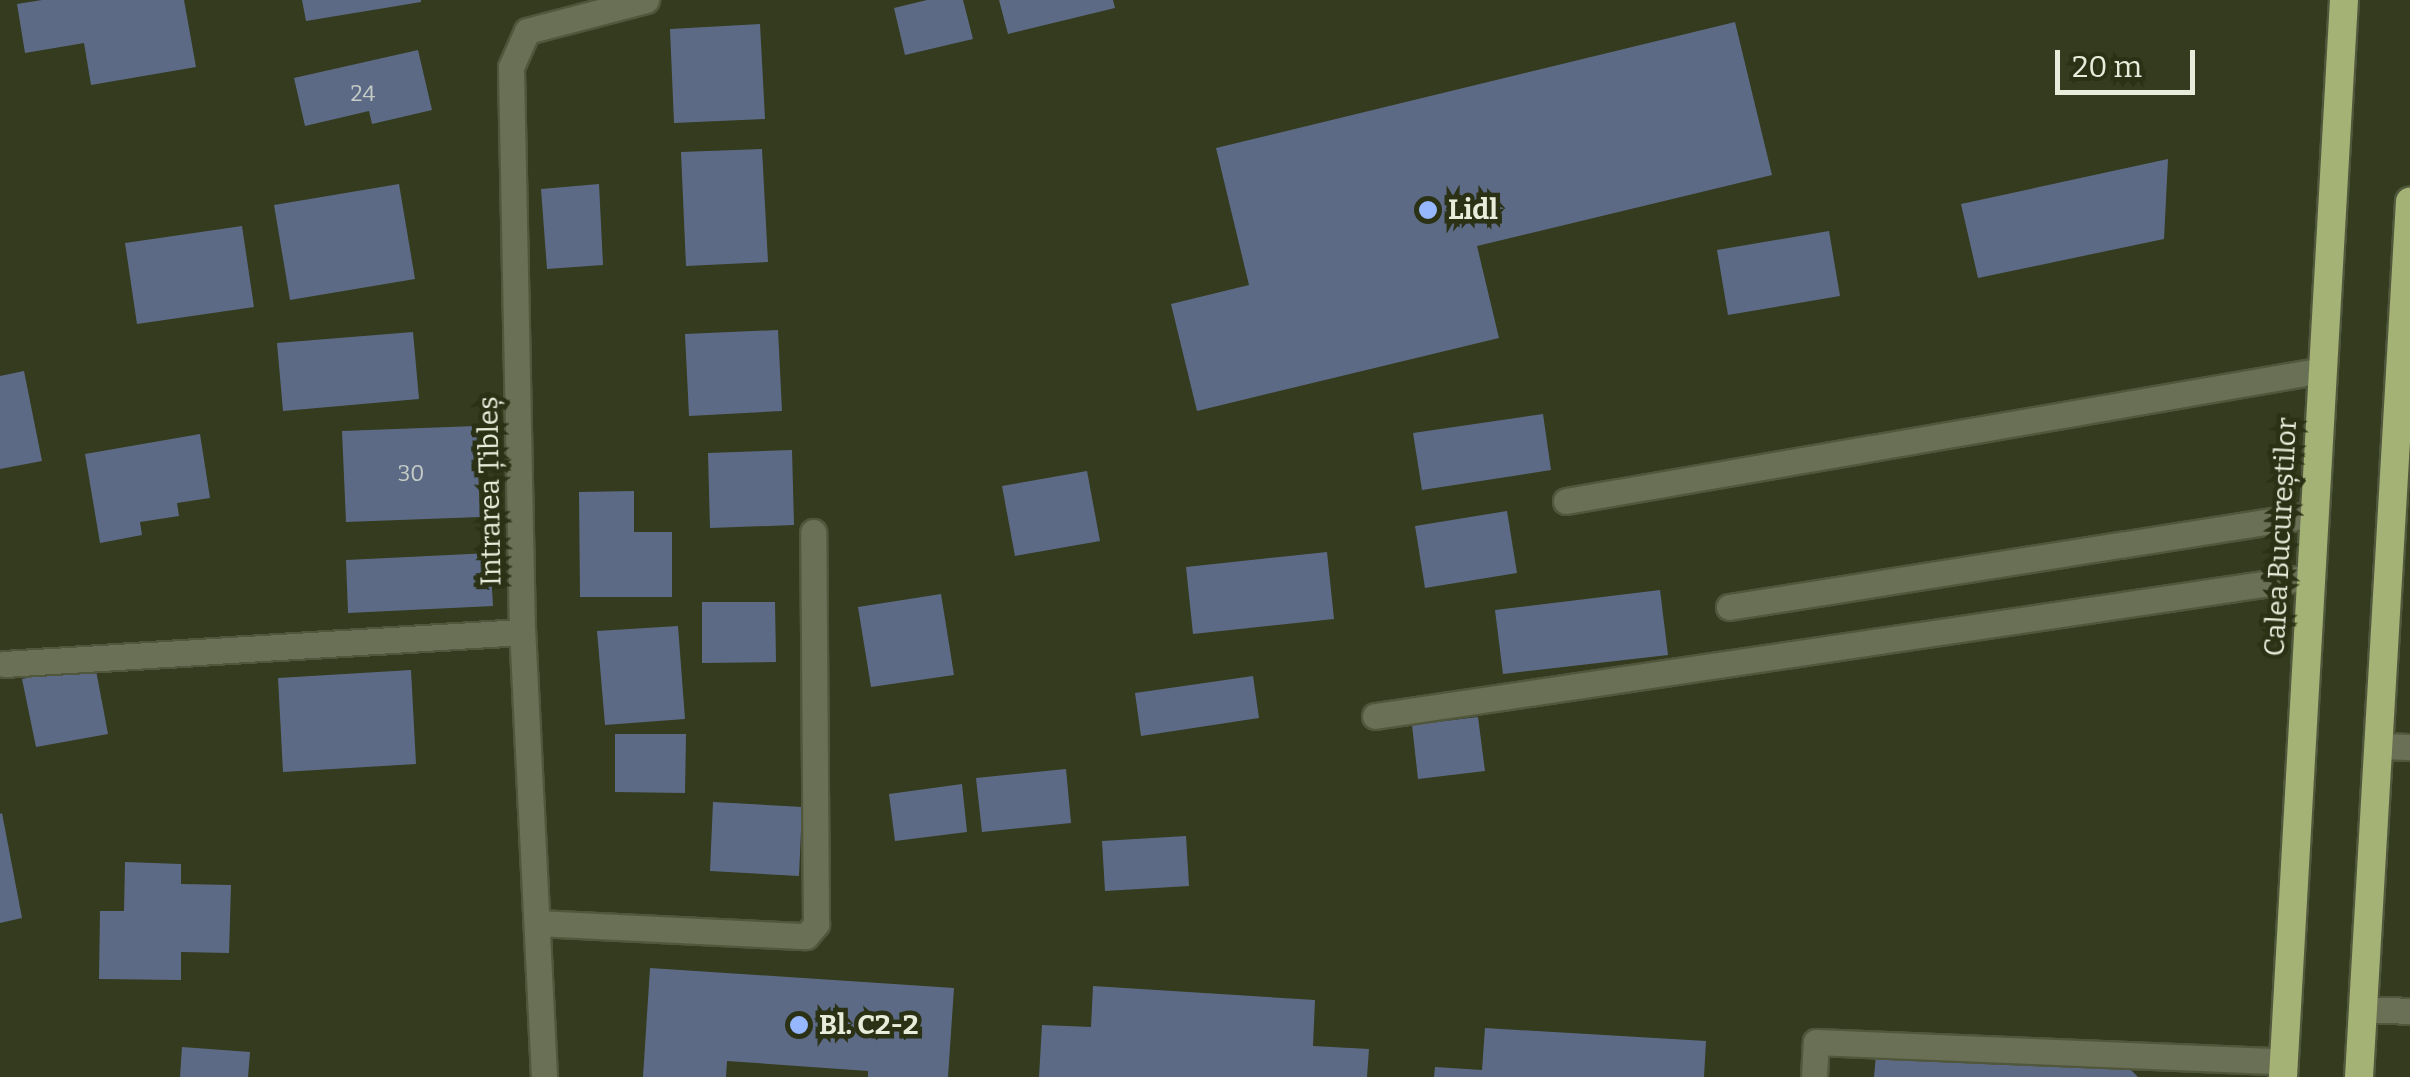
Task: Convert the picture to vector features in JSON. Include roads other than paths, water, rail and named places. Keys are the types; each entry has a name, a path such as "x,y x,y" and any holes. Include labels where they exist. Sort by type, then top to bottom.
{"highway":[{"name":"Calea Bucureștilor","path":"2283,1069 2344,0"},
{"path":"2359,1077 2408,289 2410,201"}],"street":[{"name":"Intrarea Țibleș","path":"544,1077 522,632 511,67 527,30 646,0"},
{"path":"1566,500 2324,370"},
{"path":"1728,607 2315,514"},
{"path":"537,923 806,936 816,924 813,532"},
{"path":"1375,716 2311,577"},
{"path":"4,664 522,632"},
{"path":"2380,746 2410,747"},
{"path":"2363,1009 2410,1011"},
{"path":"1814,1077 1816,1042 2283,1069"}],"place":[{"name":"Lidl","path":"1428,210"},
{"name":"Bl. C2-2","path":"799,1025"}]}
